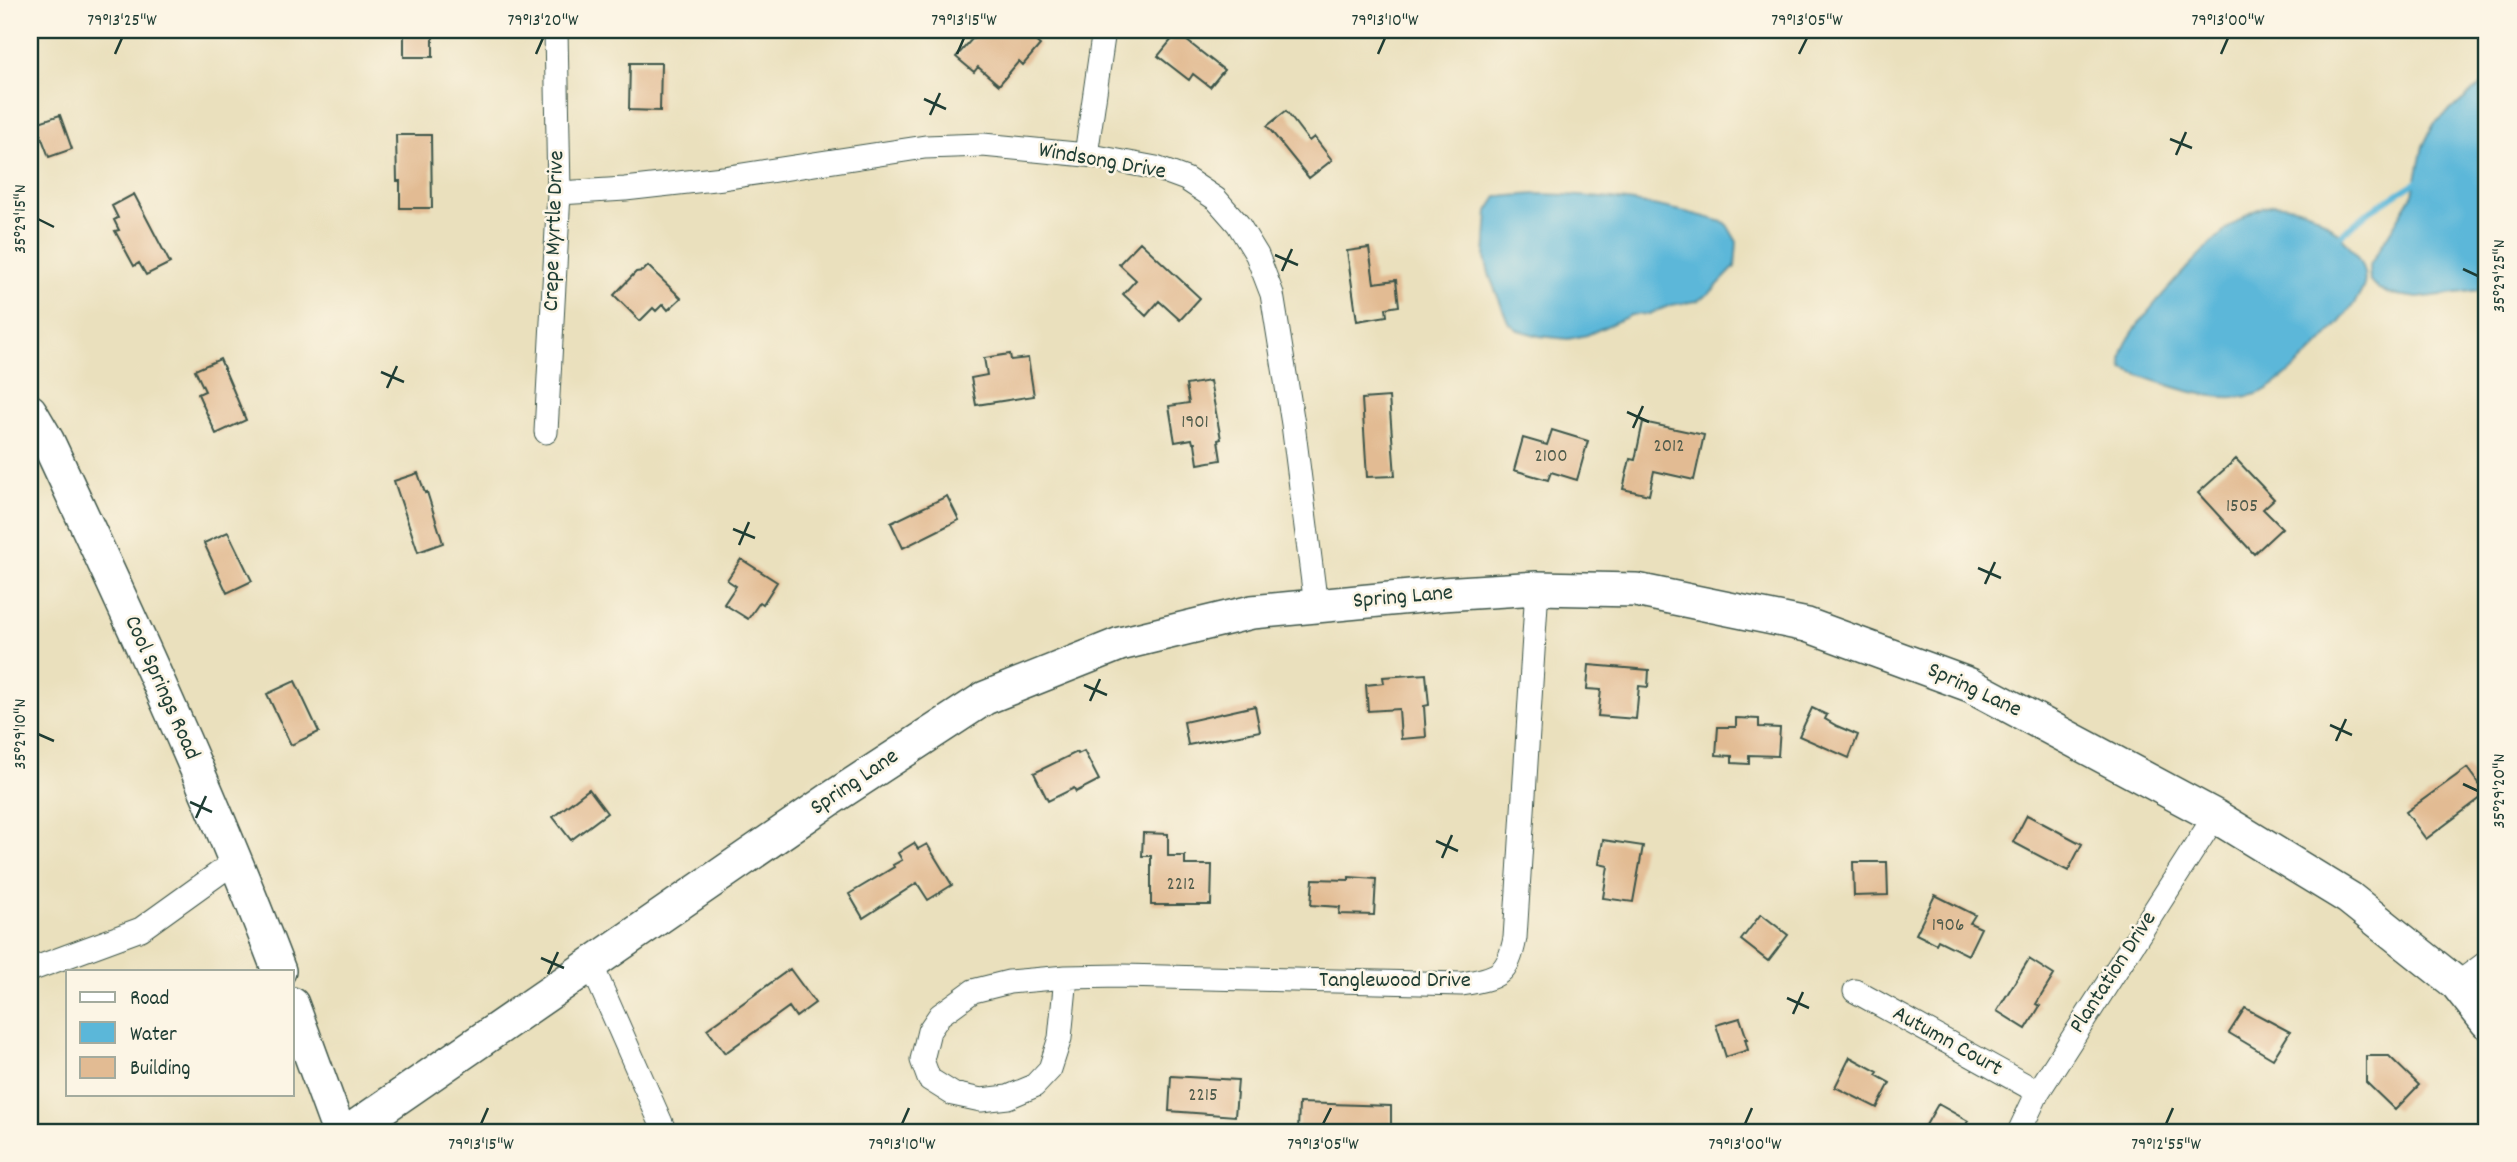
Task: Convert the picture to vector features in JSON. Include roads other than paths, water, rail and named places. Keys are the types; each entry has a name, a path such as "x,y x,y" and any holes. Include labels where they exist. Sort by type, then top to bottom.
{"street":[{"name":"Crepe Myrtle Drive","path":"546,432 559,193 556,30"},
{"path":"1086,155 1104,30"},
{"name":"Windsong Drive","path":"559,193 723,178 925,147 983,145 1086,155 1156,168 1185,179 1216,199 1238,224 1257,256 1272,294 1293,424 1315,606"},
{"name":"Cool Springs Road","path":"30,411 47,440 142,641 237,860 279,970"},
{"name":"Spring Lane","path":"348,1132 832,798 985,698 1120,644 1252,612 1537,588 1636,590 1807,625 1970,685 2215,816 2349,898 2457,984 2487,1022"},
{"name":"Tanglewood Drive","path":"1066,977 1060,1038 1050,1069 1034,1086 1008,1097 981,1100 953,1094 929,1079 922,1060 929,1031 940,1015 973,991 1009,982 1066,977 1122,976 1462,984 1483,981 1502,972 1511,960 1515,938 1537,588"},
{"name":"Plantation Drive","path":"2019,1132 2038,1092 2215,816"},
{"path":"30,970 141,929 237,860"},
{"path":"2457,984 2487,962"},
{"path":"592,964 665,1132"},
{"name":"Autumn Court","path":"1856,991 2038,1092"},
{"path":"294,1009 339,1132"}],"water":[{"path":"2487,80 2487,289 2418,298 2389,294 2370,281 2369,266 2413,194 2423,146 2434,124"},
{"path":"1536,194 1632,202 1726,223 1737,242 1735,267 1711,292 1697,301 1671,305 1649,314 1631,315 1587,335 1568,339 1539,336 1518,330 1508,322 1485,258 1488,211 1497,197"},
{"path":"2274,204 2301,209 2319,217 2347,243 2361,264 2364,285 2334,329 2284,377 2257,394 2241,397 2207,395 2123,369 2122,353 2131,335 2176,280 2227,229 2256,210"}],"waterway":[{"path":"2335,240 2371,210 2423,178"}]}
